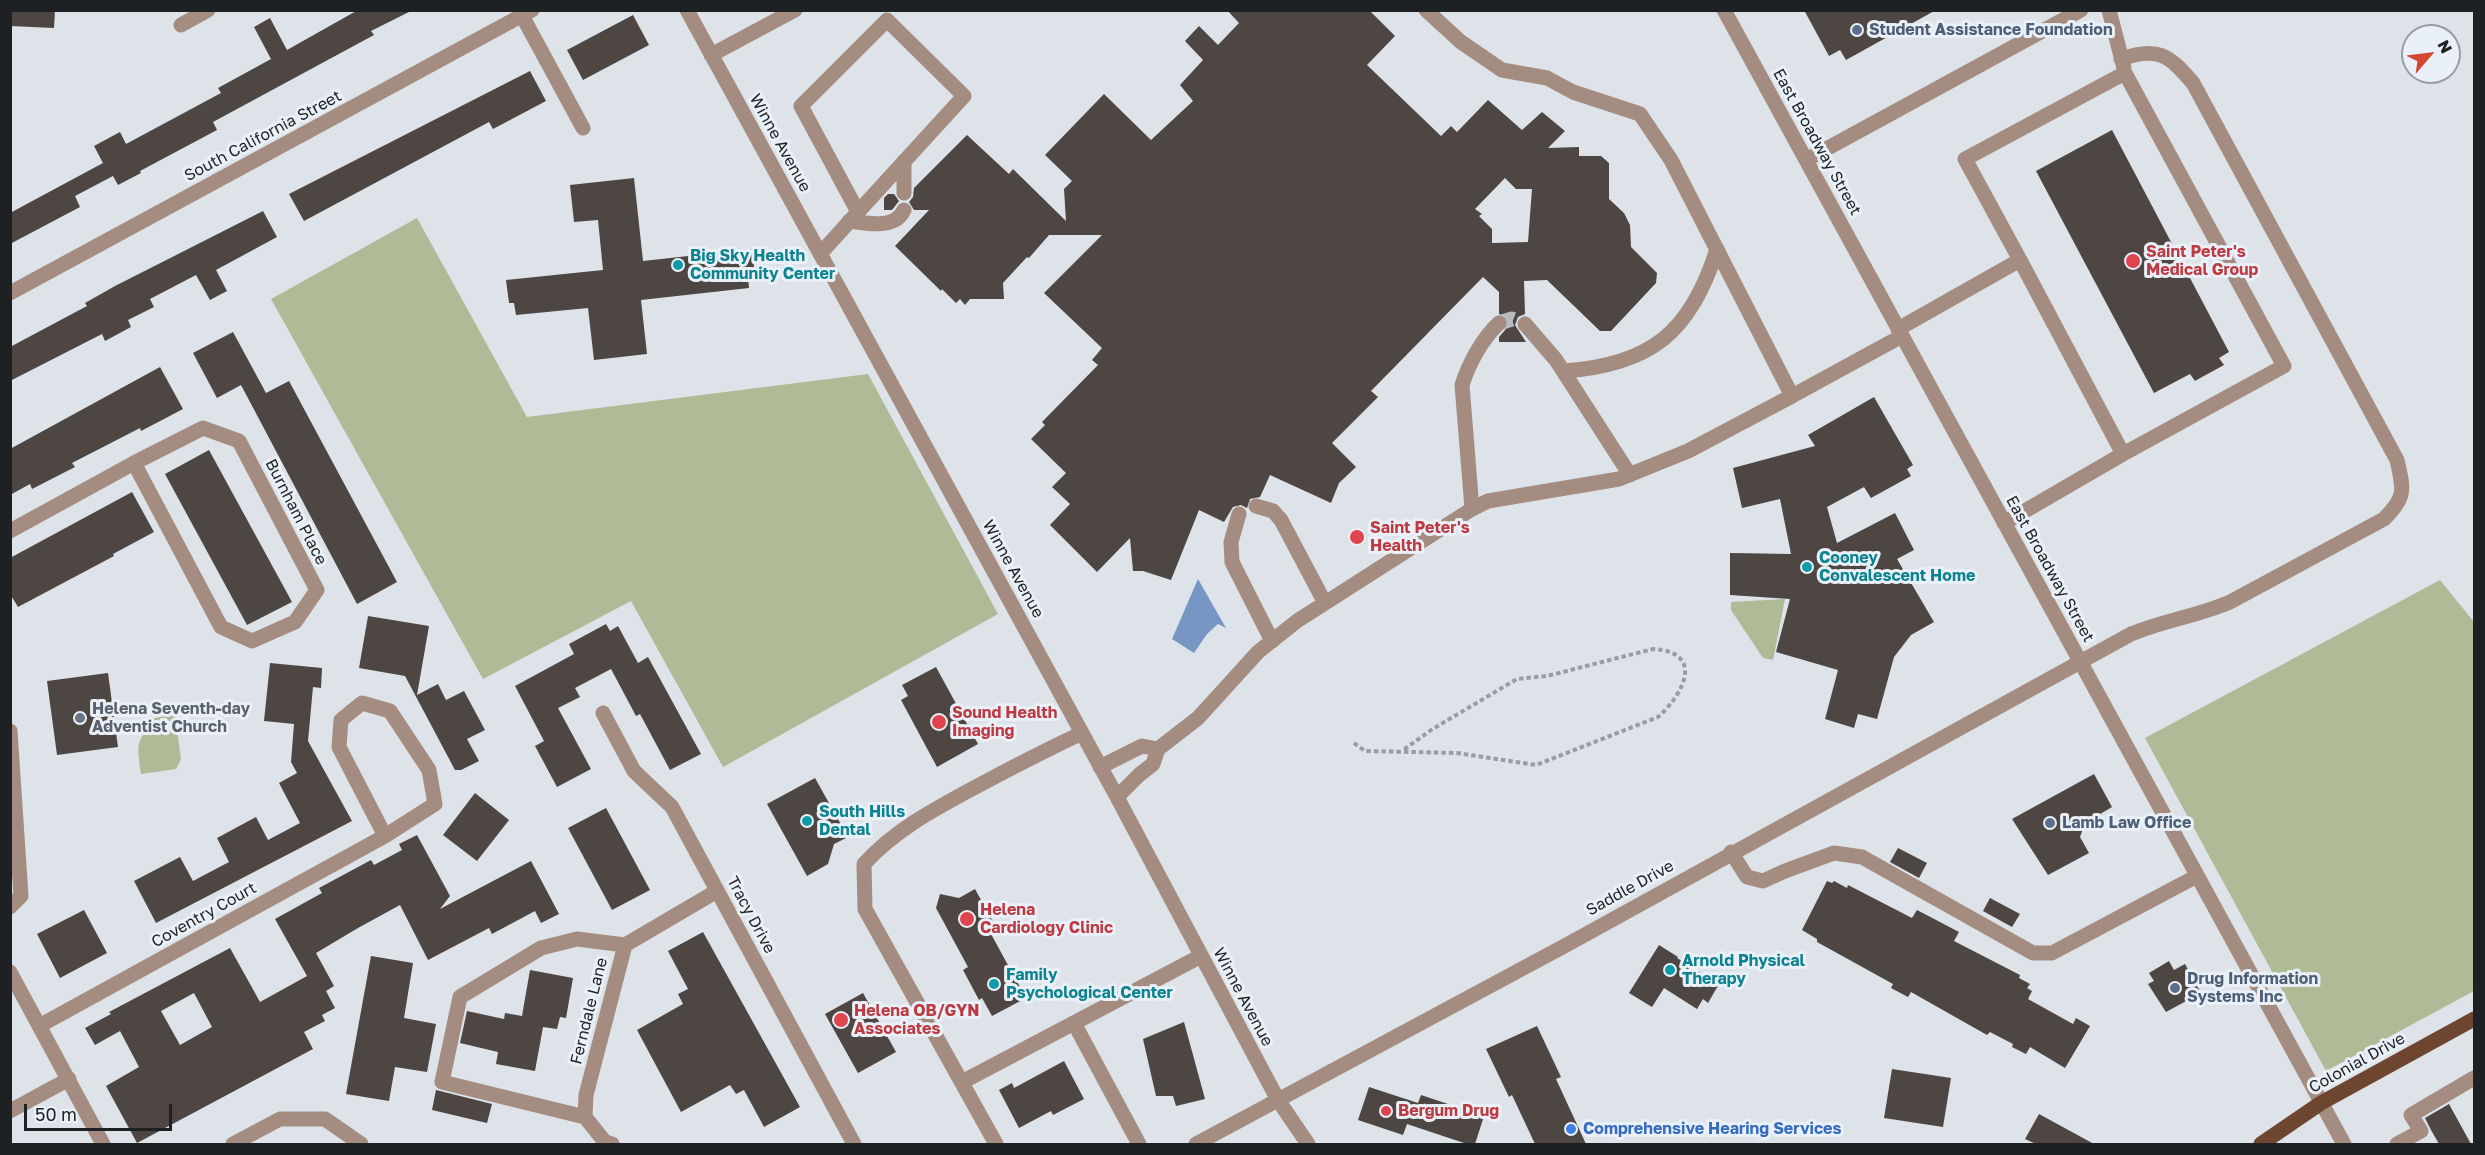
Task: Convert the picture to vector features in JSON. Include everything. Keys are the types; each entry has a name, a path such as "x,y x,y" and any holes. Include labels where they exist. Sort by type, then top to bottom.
{"main road":[{"name":"Colonial Drive","path":"2261,1144 2321,1103 2475,1019"}],"street":[{"path":"181,25 208,10"},
{"name":"Winne Avenue","path":"687,10 1117,797 1278,1100 1308,1144"},
{"path":"711,55 795,10"},
{"path":"1426,10 1461,42 1502,70 1547,78 1573,92 1640,114 1671,160 1792,396"},
{"path":"1806,160 2081,10"},
{"path":"2004,523 2123,454 2284,366 2123,66 2109,10"},
{"name":"East Broadway Street","path":"1727,11 1806,160 2344,1144"},
{"path":"525,12 583,128"},
{"name":"South California Street","path":"10,293 525,12"},
{"path":"820,254 854,216 904,161 964,96 887,20 801,106 854,216 872,223 895,222 904,210"},
{"name":"Saddle Drive","path":"1196,1144 1570,943 1731,852 2131,634 2159,622 2209,611 2230,602 2384,519 2398,504 2403,485 2397,460 2193,82 2174,61 2152,51 1965,159 2020,260"},
{"path":"904,161 904,193"},
{"path":"1564,371 1611,365 1636,355 1673,333 1685,318 1706,281 1717,249"},
{"path":"1117,797 1153,764 1158,748 1198,718 1258,652 1297,621 1472,510 1488,501 1619,479 1688,451 1792,396 2020,260 2123,454"},
{"path":"1472,510 1462,385 1467,368 1484,340 1499,323"},
{"path":"1525,324 1564,371 1630,475"},
{"name":"Burnham Place","path":"10,531 134,463 203,428 239,441 317,590 295,622 252,640 221,627 134,463"},
{"path":"1256,506 1273,511 1281,520 1325,603"},
{"path":"1239,514 1231,542 1232,562 1272,641"},
{"name":"Coventry Court","path":"39,1026 386,836 435,804 429,770 390,711 362,704 341,720 339,747 386,836"},
{"name":"Tracy Drive","path":"603,713 634,771 672,807 854,1144"},
{"path":"10,731 21,896 10,908"},
{"path":"996,1144 865,909 864,864 882,844 920,817 1082,733"},
{"path":"1100,767 1142,746 1158,748"},
{"path":"1731,852 1747,877 1763,881 1785,870 1834,854 1862,857 2033,953 2052,953 2197,876"},
{"name":"Ferndale Lane","path":"585,1117 586,1095 625,945 717,891"},
{"path":"612,1144 605,1142 585,1117 442,1082 460,997 541,948 577,939 625,945"},
{"path":"962,1082 1201,956"},
{"path":"10,972 103,1144"},
{"path":"1074,1023 1139,1144"},
{"path":"10,1111 69,1078"},
{"path":"2397,1144 2421,1131 2411,1114 2475,1078"},
{"path":"233,1144 280,1119 325,1119 361,1144"}],"path":[{"path":"1354,743 1365,751 1457,753 1536,765 1658,717 1674,703 1684,686 1686,668 1679,657 1670,650 1653,649 1547,676 1517,679 1431,730 1402,751"}],"green space":[{"path":"417,218 527,417 868,374 998,614 723,767 631,601 483,679 271,299"},
{"path":"2440,580 2474,622 2474,991 2326,1071 2145,738"},
{"path":"1785,599 1773,660 1763,658 1731,610 1731,602"},
{"path":"175,714 181,759 176,769 141,774 138,749 141,739 155,718"}],"water":[{"path":"1198,579 1226,628 1218,624 1207,634 1194,653 1172,639"}],"building":[{"path":"10,10 55,10 54,28 10,26"},
{"path":"358,10 413,10 371,31 374,35 213,122 217,130 140,171 141,173 118,185 113,176 75,196 80,207 10,244 10,213 103,163 94,146 120,132 126,144 221,93 218,88 271,59 254,27 270,18 287,50"},
{"path":"1227,10 1369,10 1395,36 1367,65 1441,136 1451,126 1457,132 1488,100 1522,130 1542,112 1565,131 1548,148 1579,147 1579,156 1601,156 1609,163 1609,199 1624,213 1630,225 1631,247 1657,273 1656,283 1611,331 1600,331 1547,280 1524,281 1525,314 1518,317 1515,325 1526,342 1499,342 1499,337 1506,329 1508,321 1505,316 1499,314 1499,292 1483,277 1371,391 1378,397 1332,443 1356,467 1339,483 1331,503 1270,475 1260,497 1250,499 1247,508 1241,505 1233,507 1224,522 1199,510 1171,580 1143,571 1133,571 1130,538 1097,572 1050,525 1070,504 1052,487 1066,473 1031,439 1045,425 1042,422 1098,365 1092,360 1102,348 1044,293 1102,235 1049,235 1003,283 1004,299 970,299 965,305 960,299 956,303 942,289 941,291 895,246 929,210 914,210 909,202 913,197 914,188 967,135 1009,174 1013,169 1066,221 1064,189 1072,181 1045,155 1104,94 1151,140 1193,101 1180,85 1203,60 1185,41 1199,26 1218,45 1239,23","holes":["1505,178 1516,189 1532,189 1528,242 1492,243 1492,229 1479,216 1482,214 1475,209"]},
{"name":"Student Assistance Foundation","path":"1804,10 1936,10 1846,60 1840,50 1829,56"},
{"path":"633,15 649,45 583,80 567,50"},
{"path":"530,71 546,101 493,129 489,122 304,221 289,194"},
{"name":"Saint Peter's Medical Group","path":"2112,130 2229,352 2219,358 2224,365 2195,381 2190,374 2154,393 2036,171"},
{"name":"Big Sky Health Community Center","path":"634,178 643,261 752,249 755,276 748,277 749,288 641,300 647,354 594,360 588,308 516,315 514,303 509,303 506,280 603,270 598,220 574,222 570,185"},
{"path":"888,194 894,194 899,201 892,210 884,210 884,198"},
{"path":"263,211 277,237 216,270 227,291 210,300 196,275 150,299 154,307 128,320 131,327 105,341 102,334 10,381 10,347 87,306 85,303 115,286"},
{"path":"233,332 266,393 289,381 397,582 357,604 241,385 217,398 193,353"},
{"path":"160,367 183,409 72,463 75,467 32,489 30,484 10,495 10,449"},
{"name":"Cooney Convalescent Home","path":"1874,397 1913,465 1907,469 1911,476 1871,498 1864,487 1827,507 1837,543 1895,513 1914,550 1897,559 1934,622 1911,635 1894,657 1877,719 1858,714 1854,728 1825,719 1838,670 1776,652 1790,599 1730,595 1730,553 1791,554 1780,499 1742,508 1733,468 1815,446 1808,435"},
{"path":"209,450 292,602 247,625 165,474"},
{"path":"132,492 154,532 18,607 10,594 10,558"},
{"path":"368,616 429,626 417,695 438,684 446,700 464,691 485,730 467,739 479,761 461,770 455,770 405,676 359,668"},
{"path":"606,624 610,631 618,626 638,663 648,657 701,754 670,770 640,714 636,716 611,669 575,688 580,697 558,708 591,769 557,787 535,746 544,741 515,686 574,654 569,644"},
{"path":"270,663 322,668 321,688 313,687 308,741 352,821 156,923 134,881 180,857 193,881 229,862 217,838 256,817 268,840 300,823 279,783 297,773 291,762 294,724 264,721"},
{"name":"Sound Health Imaging","path":"936,667 978,744 937,767 901,700 908,696 902,685"},
{"path":"108,673 118,747 57,755 47,681"},
{"name":"Lamb Law Office","path":"2094,774 2112,807 2085,823 2080,837 2089,853 2048,875 2012,819"},
{"name":"South Hills Dental","path":"815,778 848,837 834,844 828,864 807,876 767,804"},
{"path":"475,793 509,820 477,861 443,835"},
{"path":"606,808 650,890 612,910 568,828"},
{"path":"417,835 450,896 440,909 531,861 559,914 541,923 535,911 492,934 489,928 428,960 400,905 316,953 334,986 326,991 335,1008 322,1015 325,1021 304,1032 313,1049 137,1143 106,1086 139,1067 120,1031 95,1045 85,1028 111,1014 109,1012 230,948 260,1002 307,976 275,919 322,893 319,888 371,860 374,865 402,850 399,844","holes":["194,993 212,1027 180,1045 161,1011"]},
{"path":"1898,848 1927,863 1919,878 1890,862"},
{"path":"1827,881 1832,883 1834,881 1847,888 1848,885 1912,918 1917,910 1959,932 1954,941 2020,975 2019,978 2030,984 2027,988 2032,991 2028,999 2073,1024 2076,1018 2090,1026 2065,1068 2030,1047 2026,1054 1990,1032 1987,1035 1911,992 1908,997 1891,988 1893,984 1817,942 1817,939 1802,930"},
{"path":"975,889 998,931 991,934 1026,998 992,1016 982,998 979,1000 963,970 968,967 936,908 940,894 959,898"},
{"path":"1990,898 2020,914 2012,927 1983,911"},
{"path":"84,910 107,953 60,978 37,934"},
{"path":"703,932 800,1107 764,1127 744,1090 736,1094 730,1085 681,1112 637,1030 683,1004 678,994 688,989 668,951"},
{"name":"Arnold Physical Therapy","path":"1659,945 1719,984 1708,1003 1703,999 1697,1009 1664,988 1652,1007 1629,993"},
{"path":"371,956 413,963 404,1018 436,1024 427,1072 395,1067 389,1101 346,1094"},
{"name":"Drug Information Systems Inc","path":"2169,961 2174,970 2185,964 2201,993 2166,1012 2148,984 2154,981 2149,973"},
{"path":"530,970 573,978 566,1018 560,1017 557,1029 543,1027 535,1071 496,1064 498,1052 460,1043 467,1011 504,1019 505,1013 522,1016"},
{"path":"863,993 896,1052 858,1073 825,1014"},
{"path":"1184,1022 1205,1099 1176,1106 1173,1096 1156,1096 1143,1039"},
{"path":"1537,1026 1561,1077 1556,1079 1586,1144 1535,1144 1512,1095 1509,1097 1486,1049"},
{"path":"1064,1061 1084,1099 1053,1115 1051,1111 1019,1128 999,1090 1012,1083 1014,1088"},
{"path":"1892,1069 1951,1078 1943,1127 1884,1118"},
{"path":"1369,1087 1418,1103 1421,1095 1484,1116 1475,1144 1467,1144 1407,1124 1403,1135 1358,1120"},
{"path":"436,1090 492,1104 487,1123 432,1110"},
{"path":"2449,1104 2471,1144 2439,1144 2431,1130 2425,1118"},
{"path":"2039,1114 2094,1144 2036,1144 2025,1139"}],"tunnel":[{"path":"1499,323 1512,319 1525,324"}],"place":[{"name":"Student Assistance Foundation","path":"1857,30"},
{"name":"Saint Peter's Medical Group","path":"2133,261"},
{"name":"Big Sky Health Community Center","path":"678,265"},
{"name":"Saint Peter's Health","path":"1357,537"},
{"name":"Cooney Convalescent Home","path":"1807,567"},
{"name":"Helena Seventh-day Adventist Church","path":"80,718"},
{"name":"Sound Health Imaging","path":"939,722"},
{"name":"South Hills Dental","path":"807,821"},
{"name":"Lamb Law Office","path":"2050,823"},
{"name":"Helena Cardiology Clinic","path":"967,919"},
{"name":"Arnold Physical Therapy","path":"1670,970"},
{"name":"Family Psychological Center","path":"994,984"},
{"name":"Drug Information Systems Inc","path":"2175,988"},
{"name":"Helena OB/GYN Associates","path":"841,1020"},
{"name":"Bergum Drug","path":"1386,1111"},
{"name":"Comprehensive Hearing Services","path":"1571,1129"}]}
